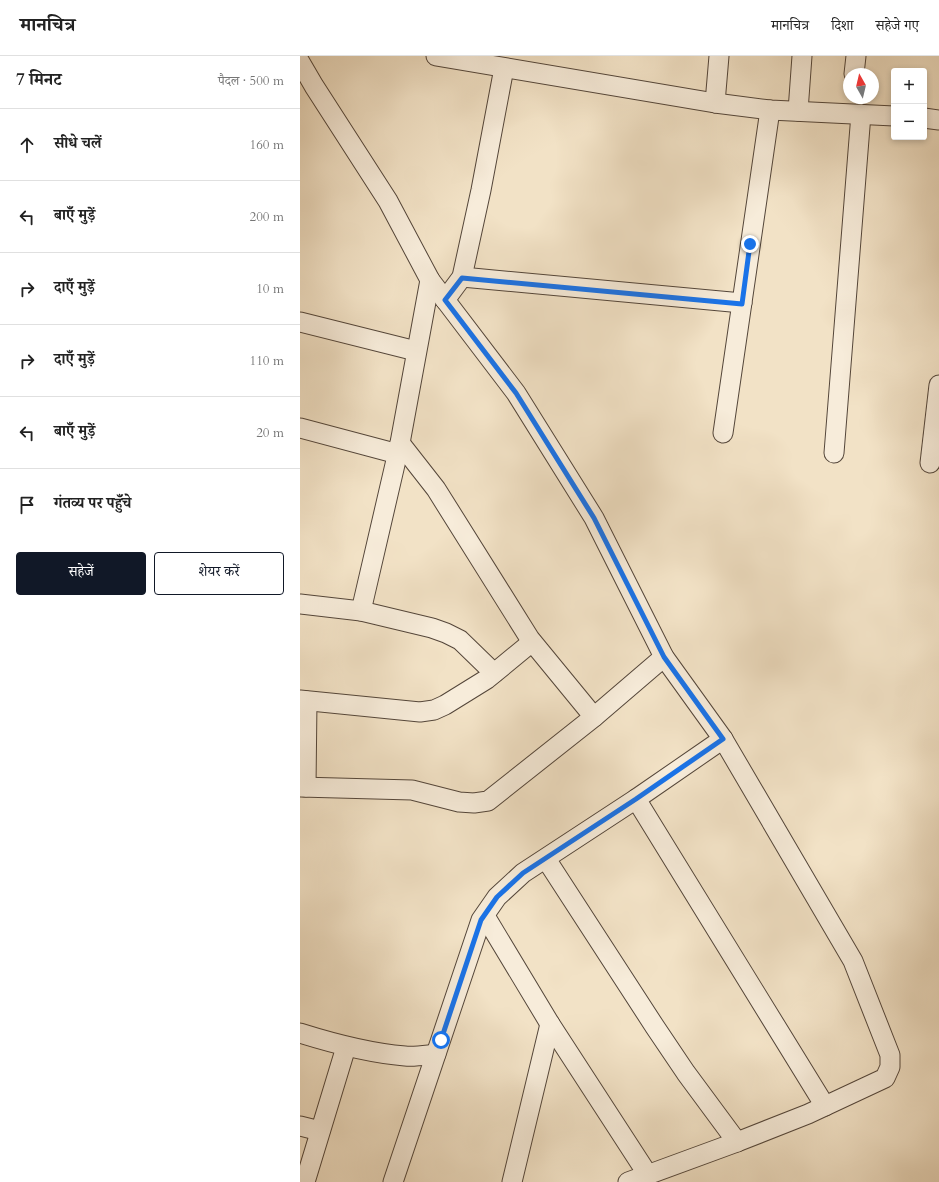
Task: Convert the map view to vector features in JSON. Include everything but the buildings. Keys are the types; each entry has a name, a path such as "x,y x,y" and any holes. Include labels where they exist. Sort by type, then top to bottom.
{"street":[{"path":"436,56 715,103 770,110 798,111 855,108 891,115"},
{"path":"715,103 719,56"},
{"path":"798,111 802,56"},
{"path":"855,68 856,56"},
{"path":"300,62 388,201 430,280 516,393 594,518 664,657 723,739 853,961 890,1055 890,1067 884,1078 825,1106 737,1142 628,1182"},
{"path":"445,300 462,278 481,190 504,68"},
{"path":"834,453 855,108"},
{"path":"723,433 770,110"},
{"path":"927,118 939,120"},
{"path":"462,278 742,304"},
{"path":"361,611 399,448 430,280"},
{"path":"300,322 416,351"},
{"path":"930,463 939,385"},
{"path":"300,428 399,448 436,489 532,642 594,717"},
{"path":"300,604 361,611 432,628 460,640 494,673"},
{"path":"532,642 494,673 445,705 434,710 420,712 303,701 303,787 412,790 459,802 474,803 488,801 594,717 664,657"},
{"path":"393,1182 481,920 497,897 523,873 636,799 723,739"},
{"path":"636,799 825,1106"},
{"path":"546,859 686,1073 737,1142"},
{"path":"484,916 550,1024 648,1175"},
{"path":"512,1182 550,1024"},
{"path":"300,1033 346,1047 406,1056 436,1054"},
{"path":"306,1182 346,1047"},
{"path":"300,1126 320,1131"}],"route":[{"path":"441,1040 481,920 497,897 523,873 636,799 723,739 664,657 594,518 516,393 445,300 462,278 742,304 750,244"}]}
